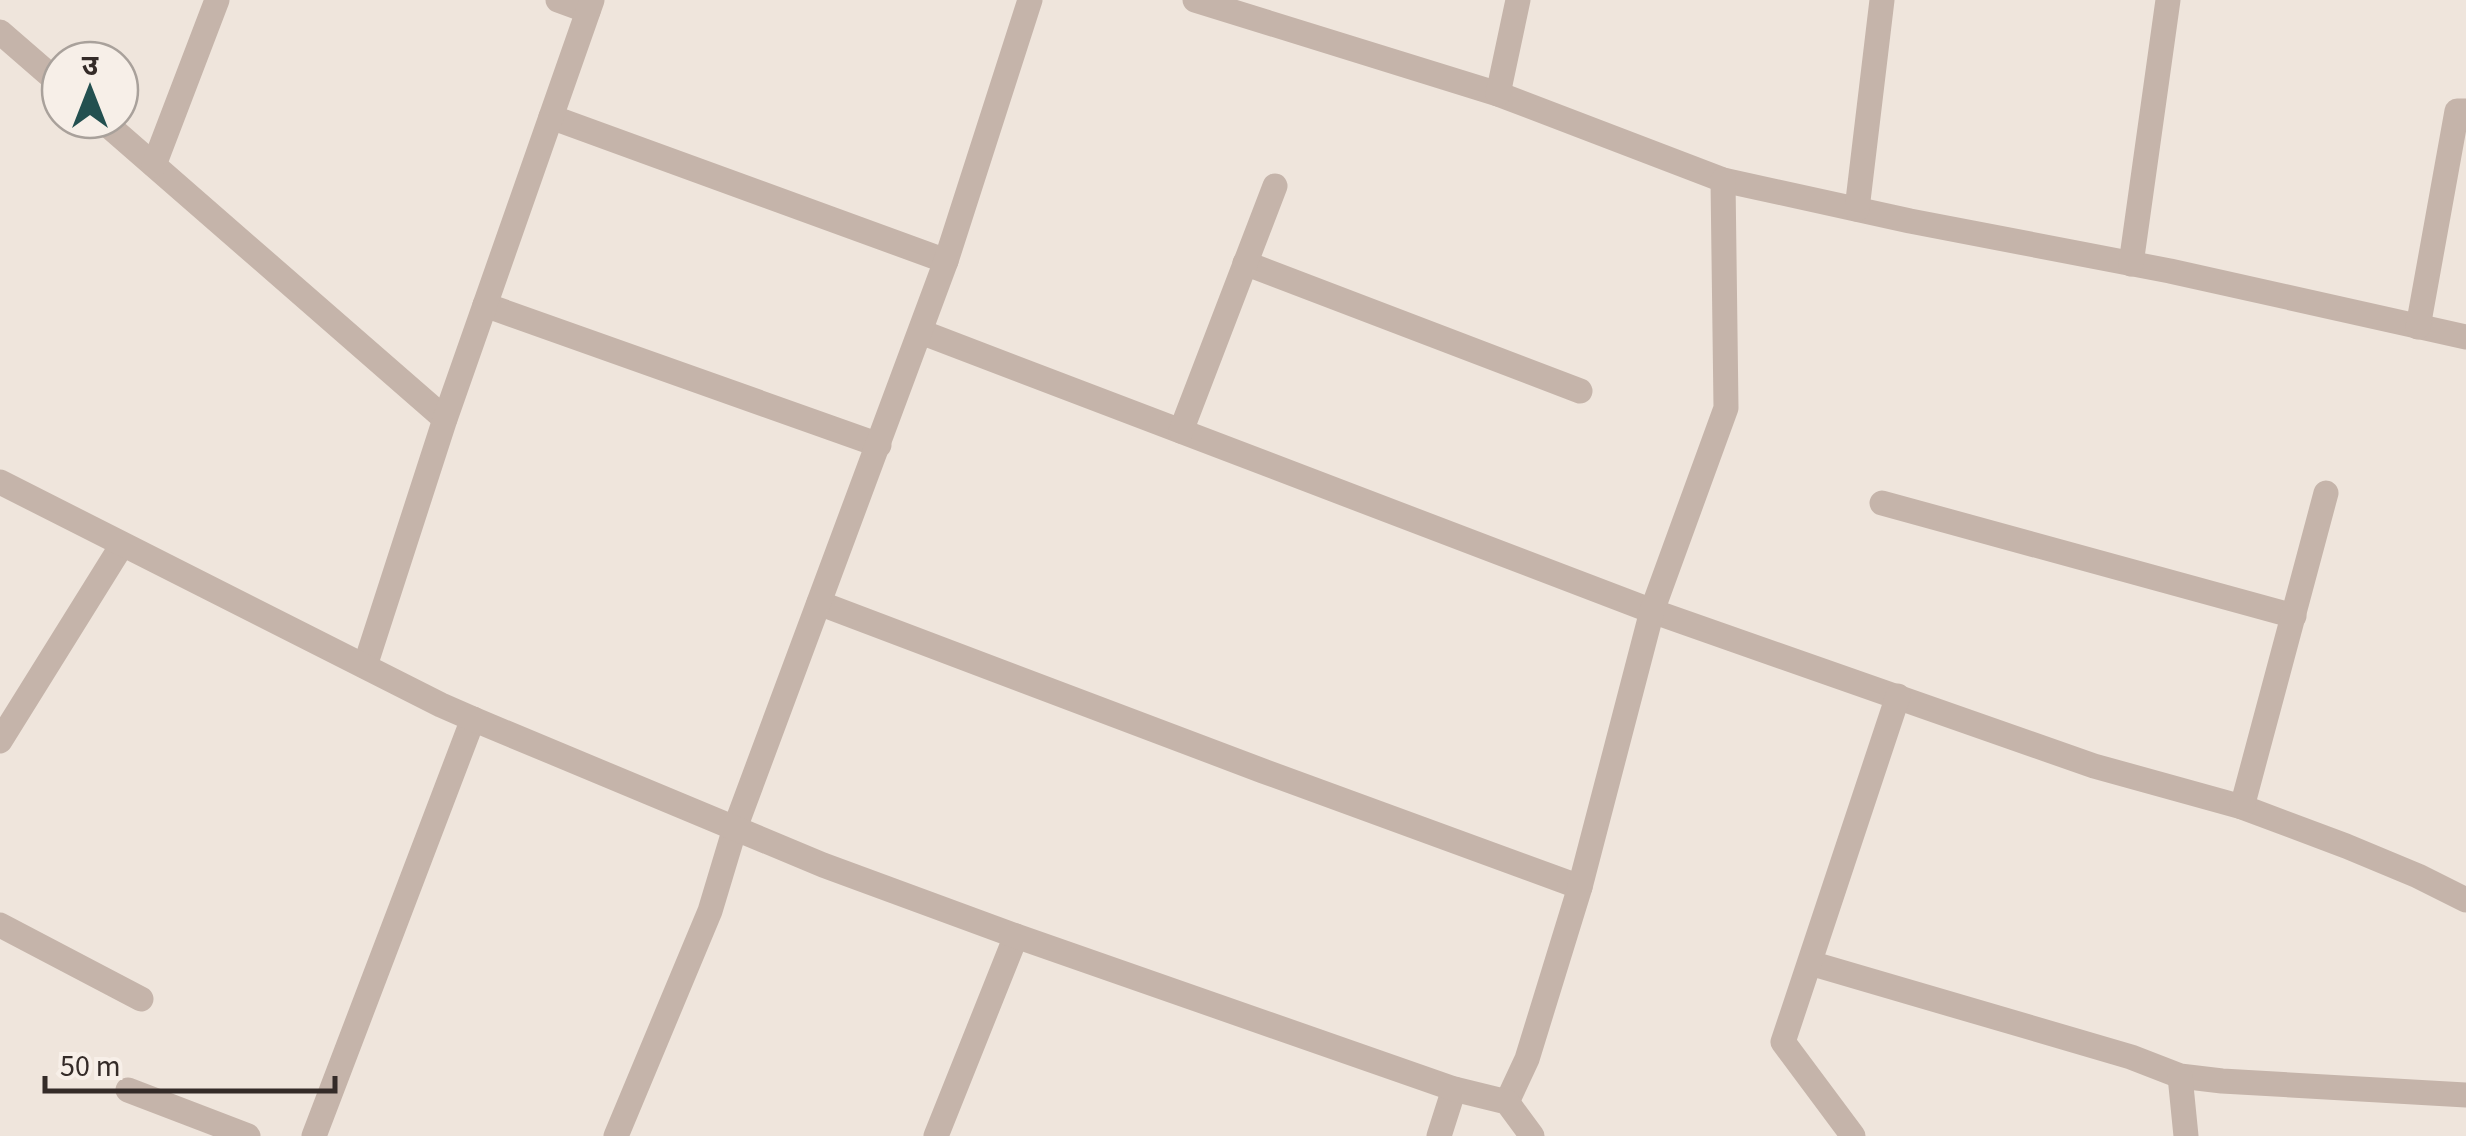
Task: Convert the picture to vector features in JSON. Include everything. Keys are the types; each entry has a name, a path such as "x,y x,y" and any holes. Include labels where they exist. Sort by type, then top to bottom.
{"street":[{"path":"154,166 217,0"},
{"path":"366,666 445,419 590,6 558,0"},
{"path":"616,1136 710,911 735,828 946,261 1030,0"},
{"path":"1195,0 1498,94 1724,180 2466,338"},
{"path":"1498,94 1518,0"},
{"path":"1857,209 1882,0"},
{"path":"2132,264 2168,0"},
{"path":"0,32 40,67"},
{"path":"2418,327 2457,111 2466,111"},
{"path":"551,117 946,261"},
{"path":"125,140 445,419"},
{"path":"1507,1102 1528,1059 1580,887 1652,610 1726,408 1724,180"},
{"path":"1181,431 1274,186"},
{"path":"1245,263 1580,391"},
{"path":"485,305 879,445"},
{"path":"920,332 1652,610 2094,766 2242,808 2418,876 2466,900"},
{"path":"0,482 441,706 823,864 1016,936 1454,1089 1507,1102 1532,1136"},
{"path":"2242,808 2326,492"},
{"path":"1882,503 2294,616"},
{"path":"0,741 122,545"},
{"path":"820,603 1580,887"},
{"path":"1853,1136 1783,1042 1898,696"},
{"path":"314,1136 474,719"},
{"path":"0,925 141,999"},
{"path":"936,1136 1016,936"},
{"path":"1810,963 2131,1057 2180,1076 2466,1095"},
{"path":"2180,1076 2186,1136"},
{"path":"1439,1136 1454,1089"},
{"path":"128,1090 248,1136"}]}
